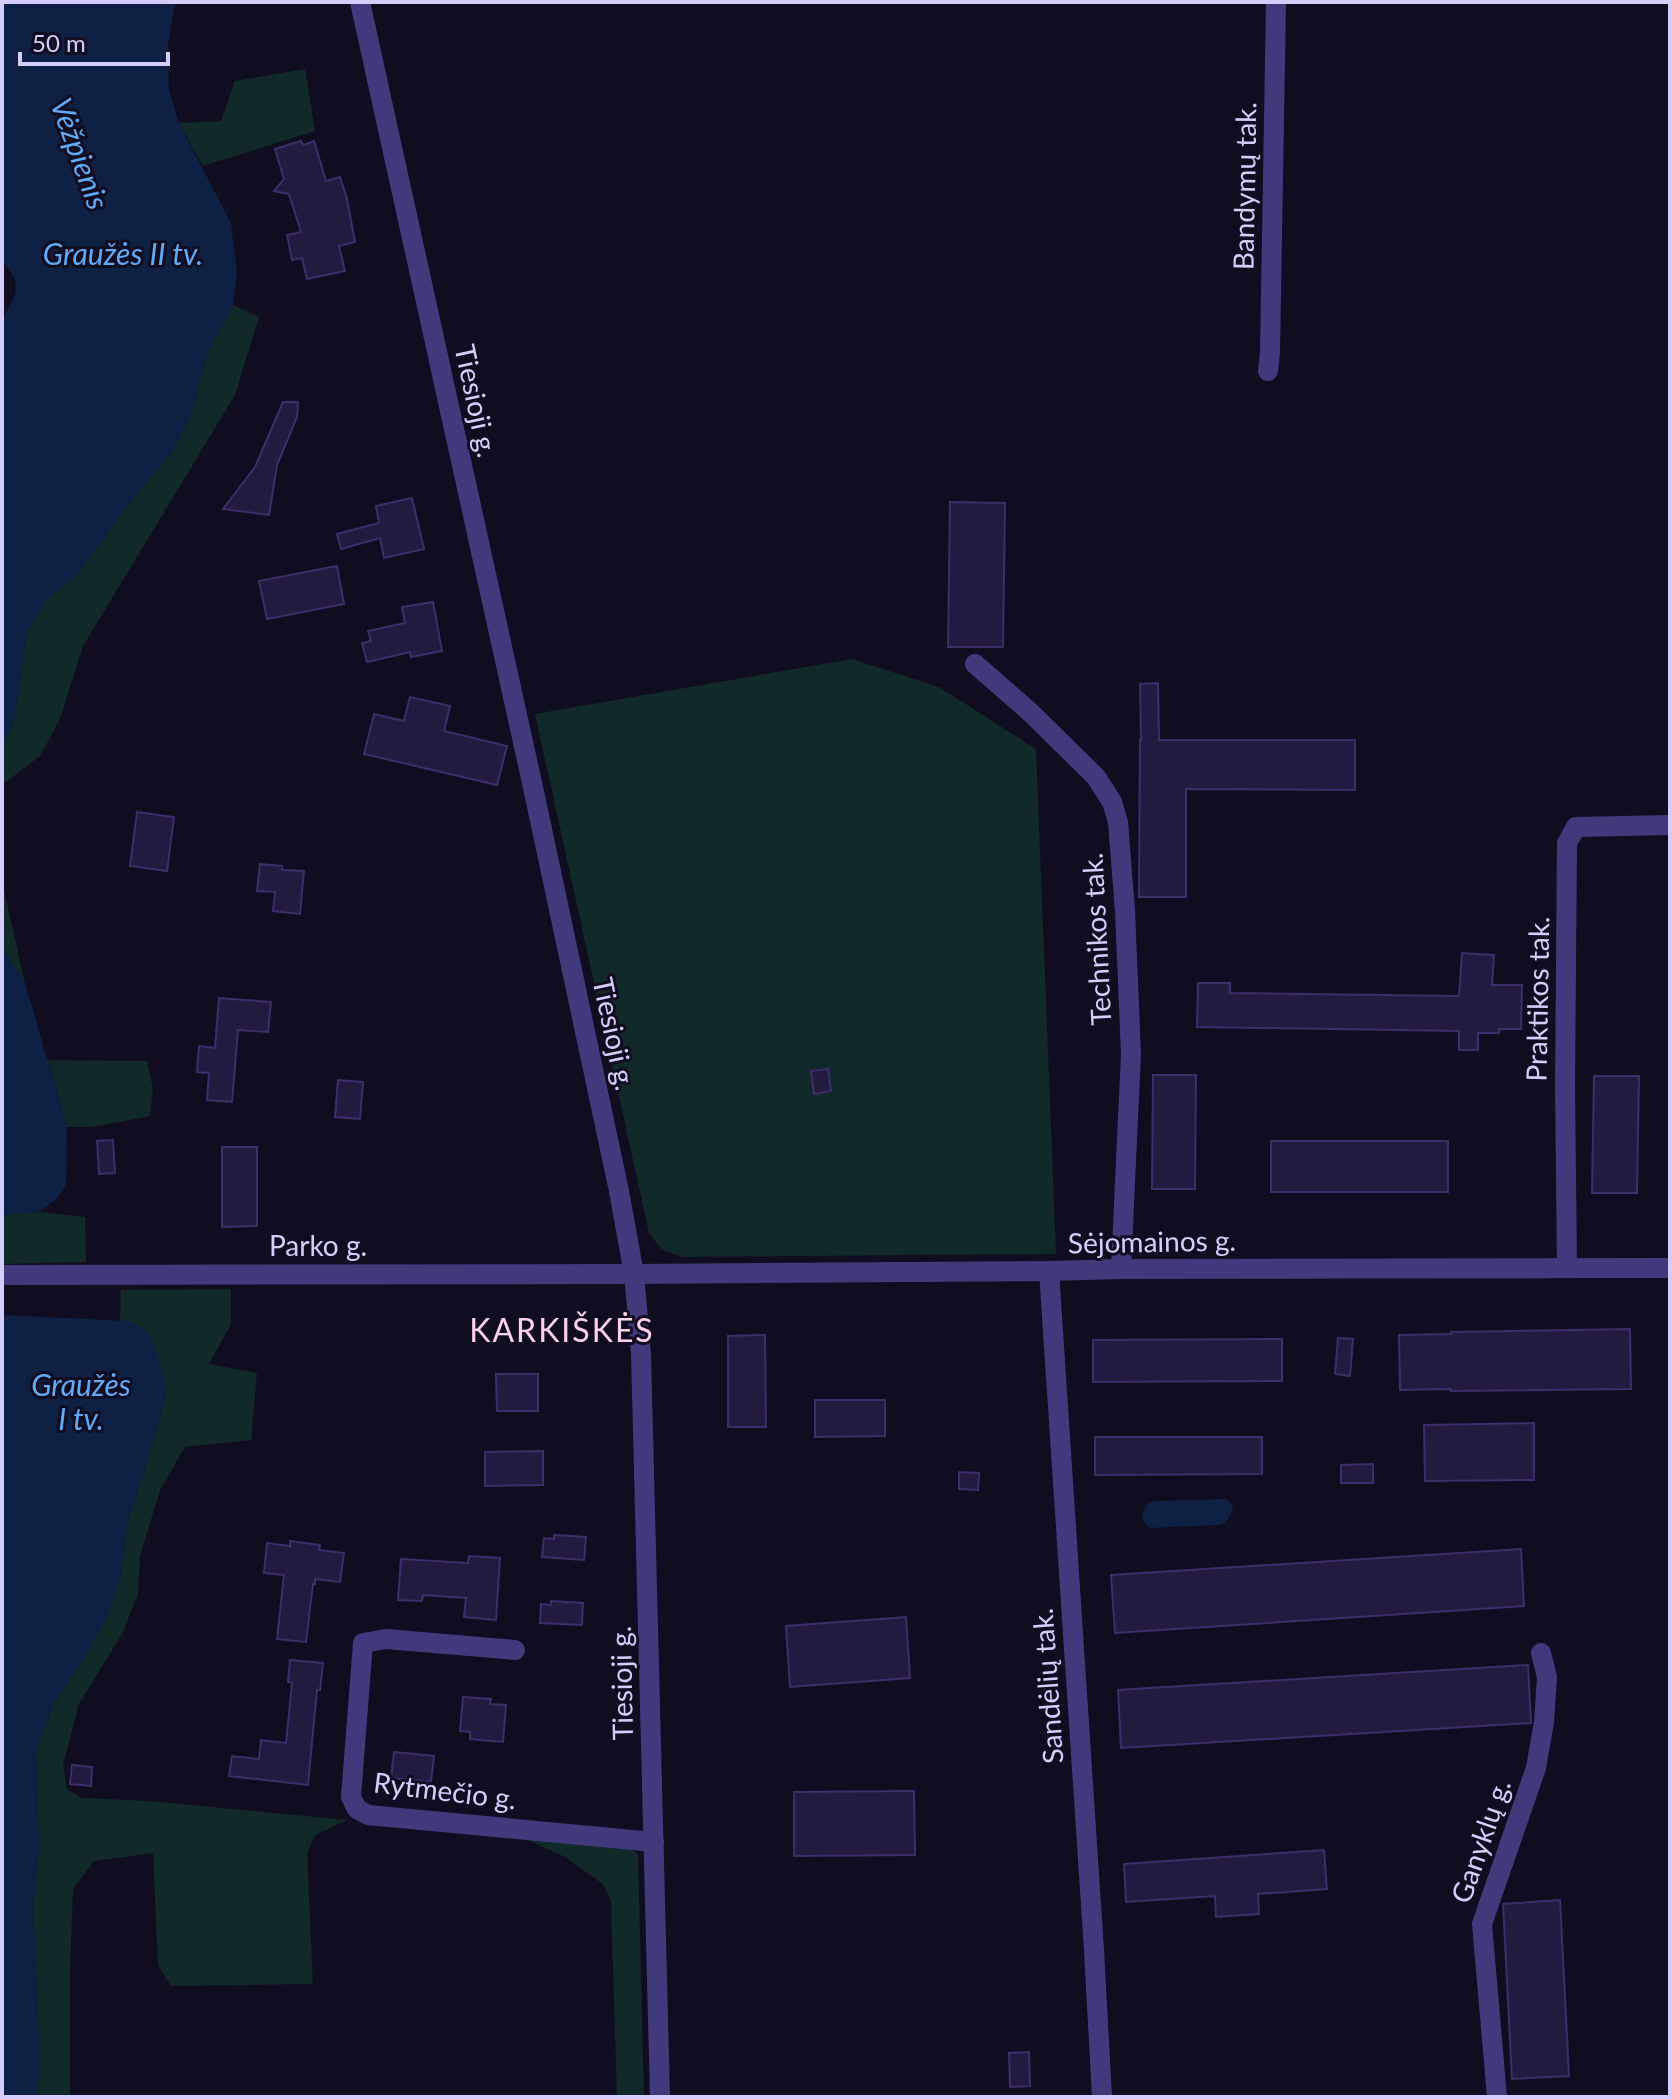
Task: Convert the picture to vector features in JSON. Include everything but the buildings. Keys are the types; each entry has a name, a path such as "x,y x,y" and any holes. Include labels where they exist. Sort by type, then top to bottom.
{"street":[{"name":"Tiesioji g.","path":"360,2 544,838 634,1274 641,1354 660,2097"},
{"name":"Bandymų tak.","path":"1268,371 1276,2"},
{"name":"Technikos tak.","path":"975,664 1030,712 1096,777 1112,802 1118,822 1131,1054 1121,1269"},
{"name":"Praktikos tak.","path":"1567,1268 1567,843 1576,827 1670,825"},
{"name":"Sėjomainos g.","path":"634,1274 1670,1268"},
{"name":"Sandėlių tak.","path":"1049,1271 1102,2097"},
{"name":"Parko g.","path":"2,1275 634,1274"},
{"name":"Rytmečio g.","path":"515,1650 386,1639 363,1643 351,1797 357,1809 368,1815 654,1842"},
{"name":"Ganyklų g.","path":"1497,2097 1482,1924 1536,1768 1544,1722 1547,1677 1541,1653"}],"green space":[{"path":"305,69 315,131 203,166 179,123 221,121 235,81"},
{"path":"233,305 259,317 235,395 83,646 60,719 40,756 2,785 2,744 11,729 16,708 27,633 45,601 75,577 172,452 191,416 207,353"},
{"path":"852,659 939,687 1036,749 1056,1254 682,1257 661,1249 649,1233 535,714"},
{"path":"2,882 25,983 2,949"},
{"path":"48,1060 147,1061 153,1089 150,1116 92,1127 67,1127"},
{"path":"39,1212 85,1217 86,1262 2,1264 2,1215"},
{"path":"231,1289 231,1324 209,1364 257,1373 251,1440 185,1447 160,1490 140,1556 138,1594 123,1632 79,1704 63,1764 67,1789 82,1798 149,1801 347,1820 315,1835 307,1854 313,1984 171,1986 158,1965 153,1853 94,1861 73,1889 70,2097 38,2097 39,2043 33,1905 39,1849 36,1751 53,1705 85,1657 121,1574 127,1523 167,1391 129,1321 120,1321 121,1290"},
{"path":"519,1836 629,1846 638,1854 644,2097 617,2097 611,1901 603,1884 565,1857"}],"water":[{"name":"Graužės II tv.","path":"2,2 175,2 168,43 169,90 179,123 231,223 237,273 233,305 207,353 191,416 172,452 75,577 45,601 27,633 16,708 11,729 2,744 2,319 16,290 13,276 2,262"},
{"path":"2,949 25,983 67,1127 66,1186 56,1199 39,1212 2,1215"},
{"name":"Graužės I tv.","path":"2,1315 129,1321 145,1330 156,1350 167,1391 127,1523 121,1574 108,1616 53,1705 36,1751 39,1849 33,1905 39,2043 38,2097 2,2097"},
{"path":"1226,1499 1233,1510 1226,1523 1220,1525 1149,1528 1142,1519 1145,1508 1154,1501"}],"district":[{"name":"KARKIŠKĖS","path":"562,1331"}],"water label":[{"name":"Vėžpienis","path":"79,154"}]}
